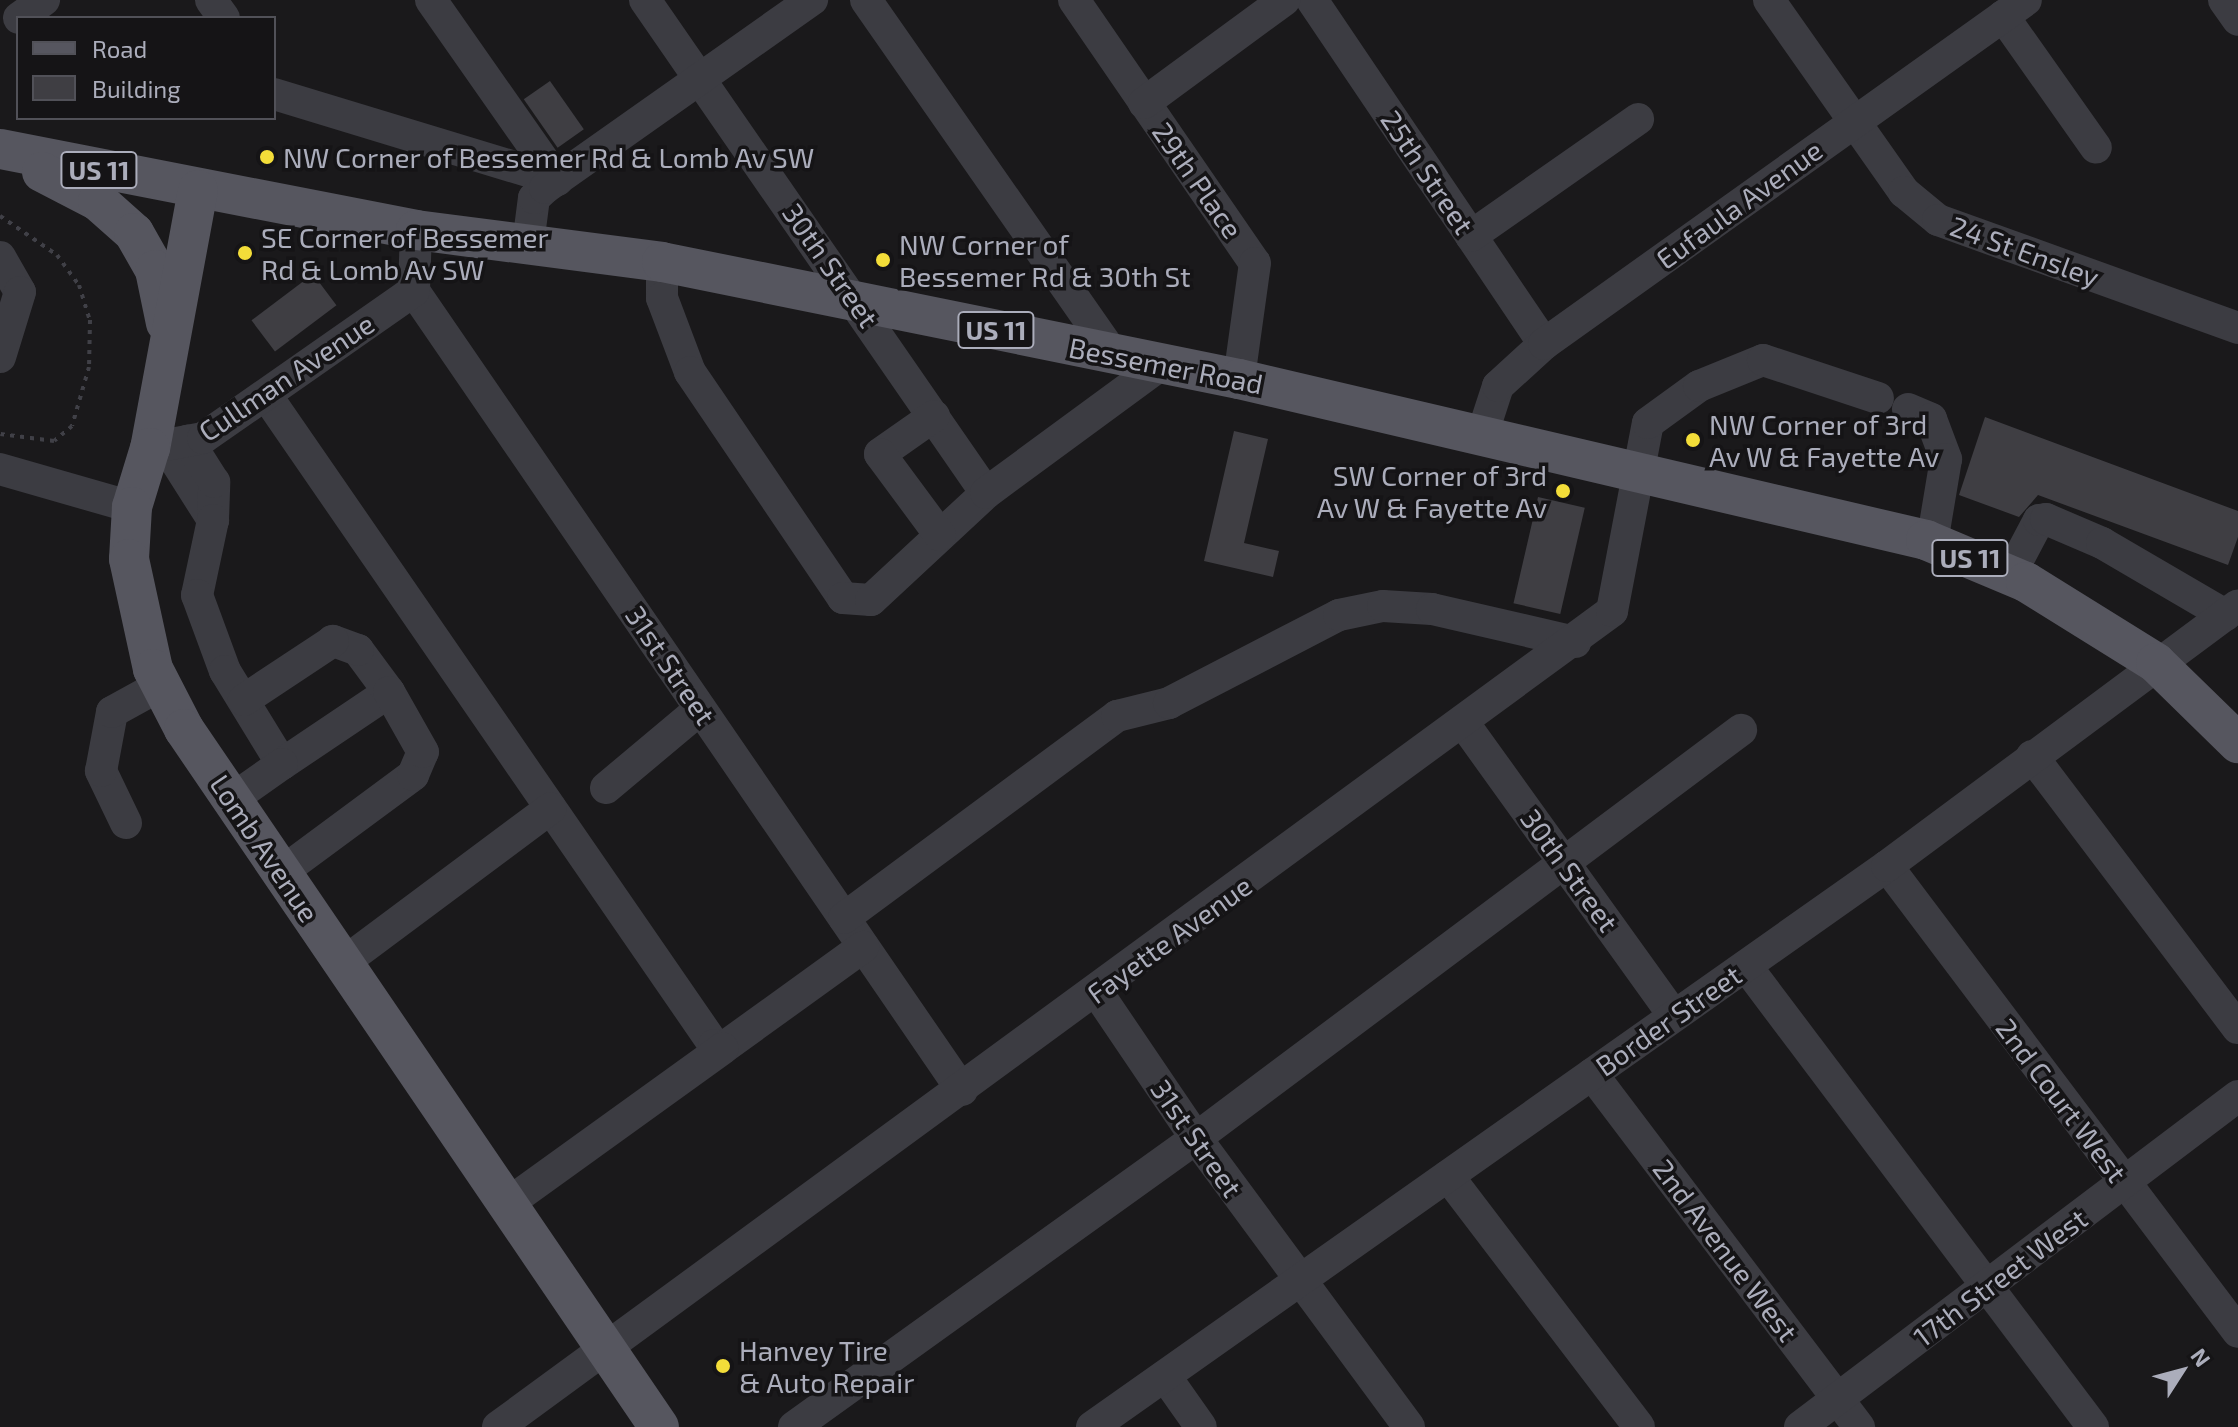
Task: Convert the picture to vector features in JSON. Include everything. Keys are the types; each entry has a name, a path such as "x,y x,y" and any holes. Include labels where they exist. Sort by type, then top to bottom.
{"main road":[{"name":"Bessemer Road","path":"0,149 198,190 416,230 662,262 1239,379 1640,468 1932,543 2010,575 2156,663"},
{"path":"0,149 98,201 134,233 155,270 169,347"},
{"name":"Lomb Avenue","path":"198,190 169,347 168,445 132,507 129,559 161,685 232,799 659,1427"},
{"name":"US 11","path":"2156,663 2238,743"}],"street":[{"path":"21,16 44,0"},
{"path":"431,0 557,180"},
{"name":"30th Street","path":"645,0 858,301 986,493"},
{"path":"528,244 534,198 702,83 812,0"},
{"path":"866,0 1114,355"},
{"name":"29th Place","path":"1074,0 1255,263 1239,379"},
{"path":"1144,103 1284,0"},
{"name":"25th Street","path":"1312,0 1544,344"},
{"name":"24 St Ensley","path":"1769,0 1904,192 1938,220 2238,328"},
{"path":"2224,0 2238,20"},
{"path":"2014,8 2096,148"},
{"name":"Eufaula Avenue","path":"1483,432 1498,386 1544,344 2014,8"},
{"path":"276,95 557,180"},
{"path":"1471,236 1638,119"},
{"path":"414,291 416,230"},
{"path":"0,257 20,292 5,358 0,357"},
{"path":"662,262 662,298 690,372 843,598 871,600 986,493 1160,365"},
{"name":"Cullman Avenue","path":"168,445 203,438 414,291"},
{"name":"31st Street","path":"414,291 962,1090"},
{"name":"Fayette Avenue","path":"498,1427 1465,725 1612,611 1648,423 1699,386 1763,360 1878,398"},
{"path":"266,395 714,1045 723,1048"},
{"path":"1908,409 1931,419 1946,459 1932,543"},
{"path":"934,416 880,454 940,535"},
{"path":"168,445 214,482 213,520 197,595 225,671 282,764"},
{"path":"0,469 132,507"},
{"path":"2010,575 2039,520 2046,519 2102,543 2231,610"},
{"path":"844,918 1117,716 1169,703 1339,615 1383,606 1432,609 1575,642"},
{"name":"Border Street","path":"1092,1427 1887,866 2231,610"},
{"path":"244,700 333,641 358,650 389,692 423,752 413,775 282,872"},
{"path":"126,823 101,771 112,712 161,685"},
{"path":"232,799 389,692"},
{"path":"606,788 700,709"},
{"name":"30th Street","path":"1465,725 1674,1016"},
{"path":"794,1427 1196,1138 1741,730"},
{"path":"2032,756 2238,1028"},
{"path":"343,963 551,808"},
{"name":"2nd Court West","path":"1887,866 2238,1332"},
{"path":"507,1204 863,947"},
{"path":"1746,966 2093,1427"},
{"name":"31st Street","path":"1097,992 1196,1138 1409,1427"},
{"name":"2nd Avenue West","path":"1592,1074 1859,1427"},
{"name":"17th Street West","path":"1800,1427 2238,1096"},
{"path":"1448,1176 1639,1427"},
{"path":"1165,1376 1201,1427"}],"path":[{"path":"0,216 57,255 79,285 90,320 89,367 72,426 54,441 0,434"}],"building":[{"path":"550,81 584,129 558,148 524,99"},
{"path":"313,274 336,305 275,351 252,320"},
{"path":"1985,417 2238,511 2238,537 2228,565 2038,495 2019,517 1959,495"},
{"path":"1234,431 1268,439 1244,543 1279,551 1273,577 1204,561"},
{"path":"1538,497 1585,508 1560,614 1513,603"}],"place":[{"name":"NW Corner of Bessemer Rd & Lomb Av SW","path":"267,157"},
{"name":"SE Corner of Bessemer Rd & Lomb Av SW","path":"245,253"},
{"name":"NW Corner of Bessemer Rd & 30th St","path":"883,260"},
{"name":"NW Corner of 3rd Av W & Fayette Av","path":"1693,440"},
{"name":"SW Corner of 3rd Av W & Fayette Av","path":"1563,491"},
{"name":"Hanvey Tire & Auto Repair","path":"723,1366"}]}
